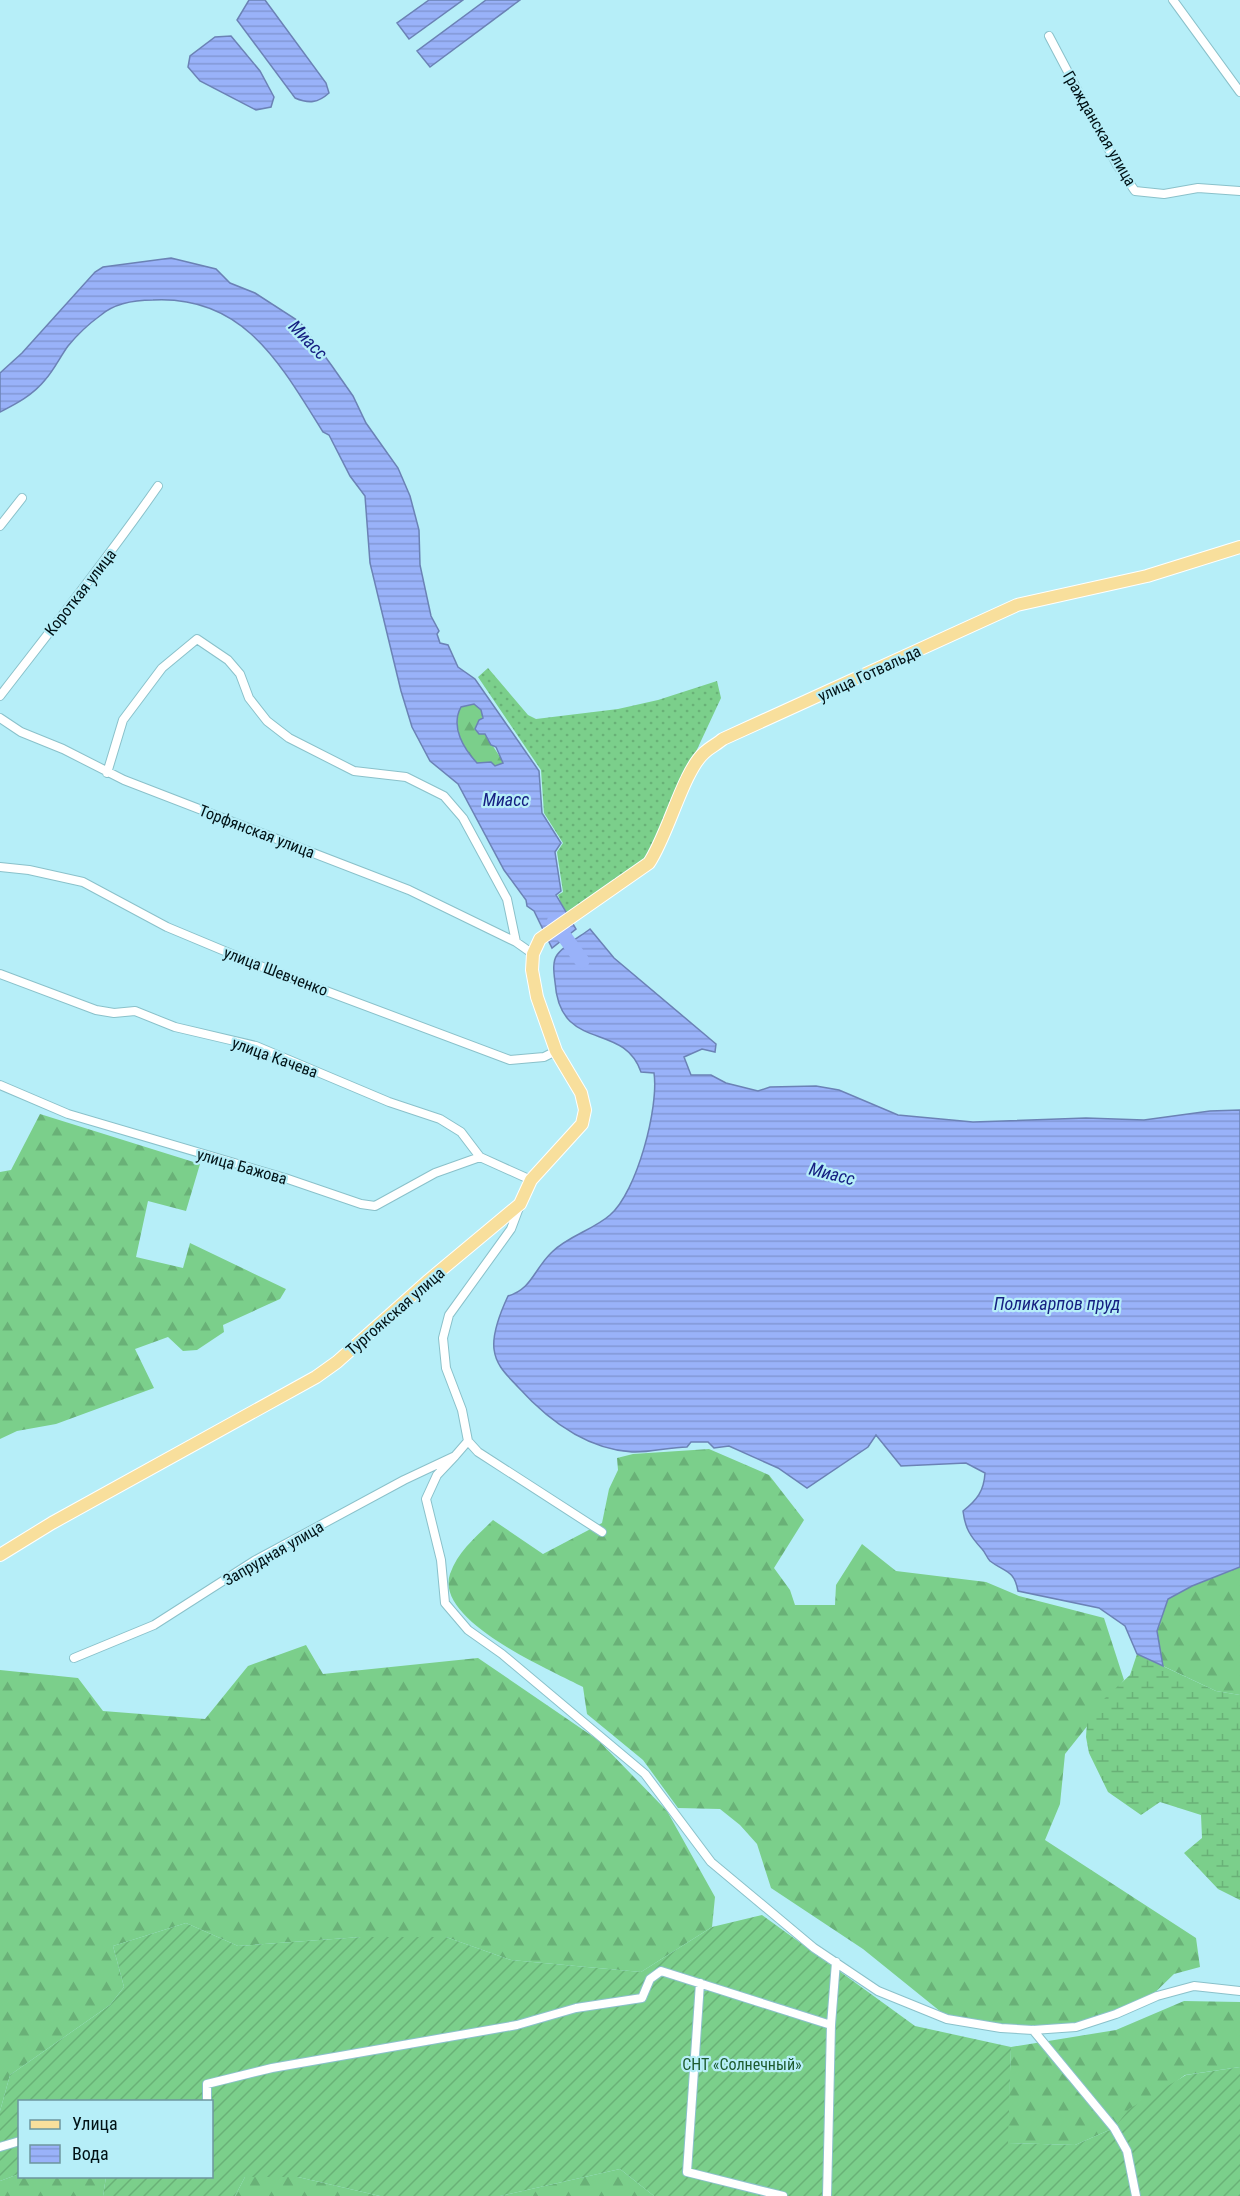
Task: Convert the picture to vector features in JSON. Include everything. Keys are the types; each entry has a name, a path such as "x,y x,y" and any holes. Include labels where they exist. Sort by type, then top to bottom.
{"main road":[{"name":"улица Готвальда","path":"540,939 649,863 658,850 690,774 702,754 723,740 1017,605 1147,576 1240,547"},
{"name":"Тургоякская улица","path":"0,1555 52,1523 316,1377 520,1204 531,1180 552,1155 572,1138 582,1124 585,1110 581,1093 556,1051 537,997 532,970 533,954 540,939"}],"street":[{"path":"1173,0 1240,92"},
{"name":"Гражданская улица","path":"1049,36 1117,165 1135,191 1164,194 1198,188 1240,191"},
{"name":"Короткая улица","path":"0,696 107,559 158,486"},
{"path":"0,526 22,498"},
{"path":"107,773 123,720 162,668 197,639 228,660 240,674 255,706 267,721 289,738 354,771 406,777 444,796 463,818 507,899 516,942"},
{"name":"Торфянская улица","path":"0,718 21,732 63,749 107,773 409,890 516,942 533,954"},
{"name":"улица Шевченко","path":"0,867 29,870 83,882 167,927 270,970 510,1060 544,1057 556,1051"},
{"name":"улица Качева","path":"0,974 96,1010 114,1013 135,1011 175,1027 256,1046 389,1102 440,1119 461,1132 480,1157 531,1180"},
{"name":"улица Бажова","path":"0,1085 68,1114 285,1178 361,1204 375,1206 435,1173 480,1157"},
{"path":"520,1204 511,1229 449,1314 443,1338 446,1368 462,1410 468,1441 478,1452 602,1532"},
{"name":"Запрудная улица","path":"74,1658 154,1625 254,1561 404,1480 455,1456 468,1441"},
{"path":"455,1456 437,1475 426,1499 441,1560 445,1602 468,1630 502,1654 645,1774 711,1862 765,1909 878,1991 947,2019 1001,2028 1033,2030 1076,2027 1116,2014 1157,1996 1194,1986 1240,1991"},
{"path":"827,2196 831,2025 836,1962"},
{"path":"207,2100 207,2084 272,2068 517,2025 576,2008 642,1998 650,1979 661,1971 831,2025"},
{"path":"700,1983 687,2172 783,2196"},
{"path":"1033,2030 1114,2128 1127,2151 1136,2196"},
{"path":"0,2147 18,2142"}],"green space":[{"path":"488,668 528,715 536,719 618,709 658,700 717,681 721,698 646,859 565,914 558,895 563,892 557,852 563,843 544,813 541,770 478,677"},
{"path":"474,704 481,710 485,734 504,763 495,766 490,762 477,764 463,745 458,730 458,715 461,707"},
{"path":"40,1114 200,1164 186,1211 148,1201 136,1257 183,1268 190,1243 286,1289 280,1299 223,1325 224,1332 197,1350 183,1351 168,1337 135,1349 154,1388 56,1424 17,1431 0,1439 0,1172 11,1170"},
{"path":"709,1449 769,1475 804,1520 774,1568 790,1590 795,1605 835,1605 836,1585 862,1544 896,1571 986,1582 1019,1596 1104,1618 1124,1680 1065,1754 1060,1804 1045,1840 1196,1938 1200,1967 1174,1974 1143,2004 1093,2021 996,2030 946,2016 863,1949 771,1888 757,1844 740,1825 720,1809 678,1808 643,1760 587,1714 583,1687 499,1642 477,1626 460,1609 450,1592 450,1574 463,1551 493,1520 543,1554 602,1523 609,1489 618,1470 617,1458 633,1454"},
{"path":"1240,1567 1240,1695 1216,1691 1163,1666 1157,1631 1168,1599 1192,1586"},
{"path":"306,1645 323,1674 478,1658 598,1740 667,1811 715,1897 712,1927 641,1972 511,1960 446,1937 361,1937 238,1946 186,1923 113,1946 124,1987 110,2005 10,2075 0,2111 0,1670 78,1678 103,1711 205,1719 248,1666"},
{"path":"1137,1654 1216,1691 1240,1695 1240,1900 1218,1889 1184,1853 1202,1838 1201,1815 1160,1802 1141,1815 1108,1792 1089,1753 1086,1737 1087,1722 1105,1698 1130,1675"},
{"name":"СНТ «Солнечный»","path":"762,1915 915,2026 1011,2047 1008,2143 1075,2145 1114,2128 1129,2109 1186,2075 1240,2067 1240,2196 654,2196 620,2169 500,2196 380,2196 298,2177 245,2177 235,2196 103,2196 106,2178 213,2178 213,2100 18,2100 18,2174 0,2181 0,2111 10,2075 110,2005 124,1987 113,1946 186,1923 238,1946 361,1937 446,1937 511,1960 641,1972 712,1927"},
{"path":"1184,2001 1240,2002 1240,2067 1185,2075 1114,2128 1075,2145 1007,2143 1011,2047 1116,2030"},
{"path":"620,2169 654,2196 500,2196"},
{"path":"18,2174 18,2178 106,2178 103,2196 0,2196 0,2181"},
{"path":"245,2177 298,2177 380,2196 235,2196"}],"water":[{"path":"249,0 265,0 326,83 329,93 313,102 295,98 237,20"},
{"path":"429,0 463,0 409,39 397,23"},
{"path":"486,0 520,0 430,67 417,51"},
{"path":"231,36 260,71 274,97 271,107 256,110 200,81 188,67 190,56 215,37"},
{"name":"Миасс","path":"171,258 216,269 230,283 255,293 300,322 353,396 366,423 398,468 410,496 419,530 420,565 431,616 439,631 437,634 440,643 448,645 458,667 475,679 539,771 542,813 561,843 555,852 561,891 556,895 576,929 552,948 534,911 527,906 526,900 504,870 458,784 430,761 412,727 370,563 365,496 350,476 329,435 323,432 275,359 256,339 236,322 212,309 185,301 146,300 126,303 107,311 88,325 68,346 51,372 35,390 0,412 0,373 22,353 95,272 103,267","holes":["474,704 481,710 483,718 479,720 475,729 479,734 485,734 491,745 496,747 503,763 495,766 491,762 477,763 467,751 458,730 457,722 461,707"]},
{"name":"Поликарпов пруд","path":"590,929 614,958 716,1044 715,1052 702,1049 684,1057 691,1075 711,1075 726,1083 758,1091 770,1087 816,1086 839,1090 898,1115 973,1122 1086,1118 1144,1120 1210,1111 1240,1110 1240,1567 1192,1586 1168,1599 1157,1631 1163,1666 1137,1654 1125,1626 1099,1608 1018,1591 1011,1575 990,1561 967,1527 963,1511 979,1495 985,1473 966,1463 901,1466 876,1435 868,1447 807,1488 778,1468 729,1446 714,1448 708,1442 691,1442 687,1447 645,1452 615,1450 583,1439 555,1421 529,1399 503,1370 495,1355 494,1336 508,1296 516,1293 528,1283 558,1246 596,1225 620,1204 637,1169 649,1127 655,1088 654,1073 641,1072 632,1056 621,1046 580,1028 568,1019 559,1004 554,972 555,958 560,951"}],"waterway":[{"name":"Миасс","path":"554,922 582,961"}]}
